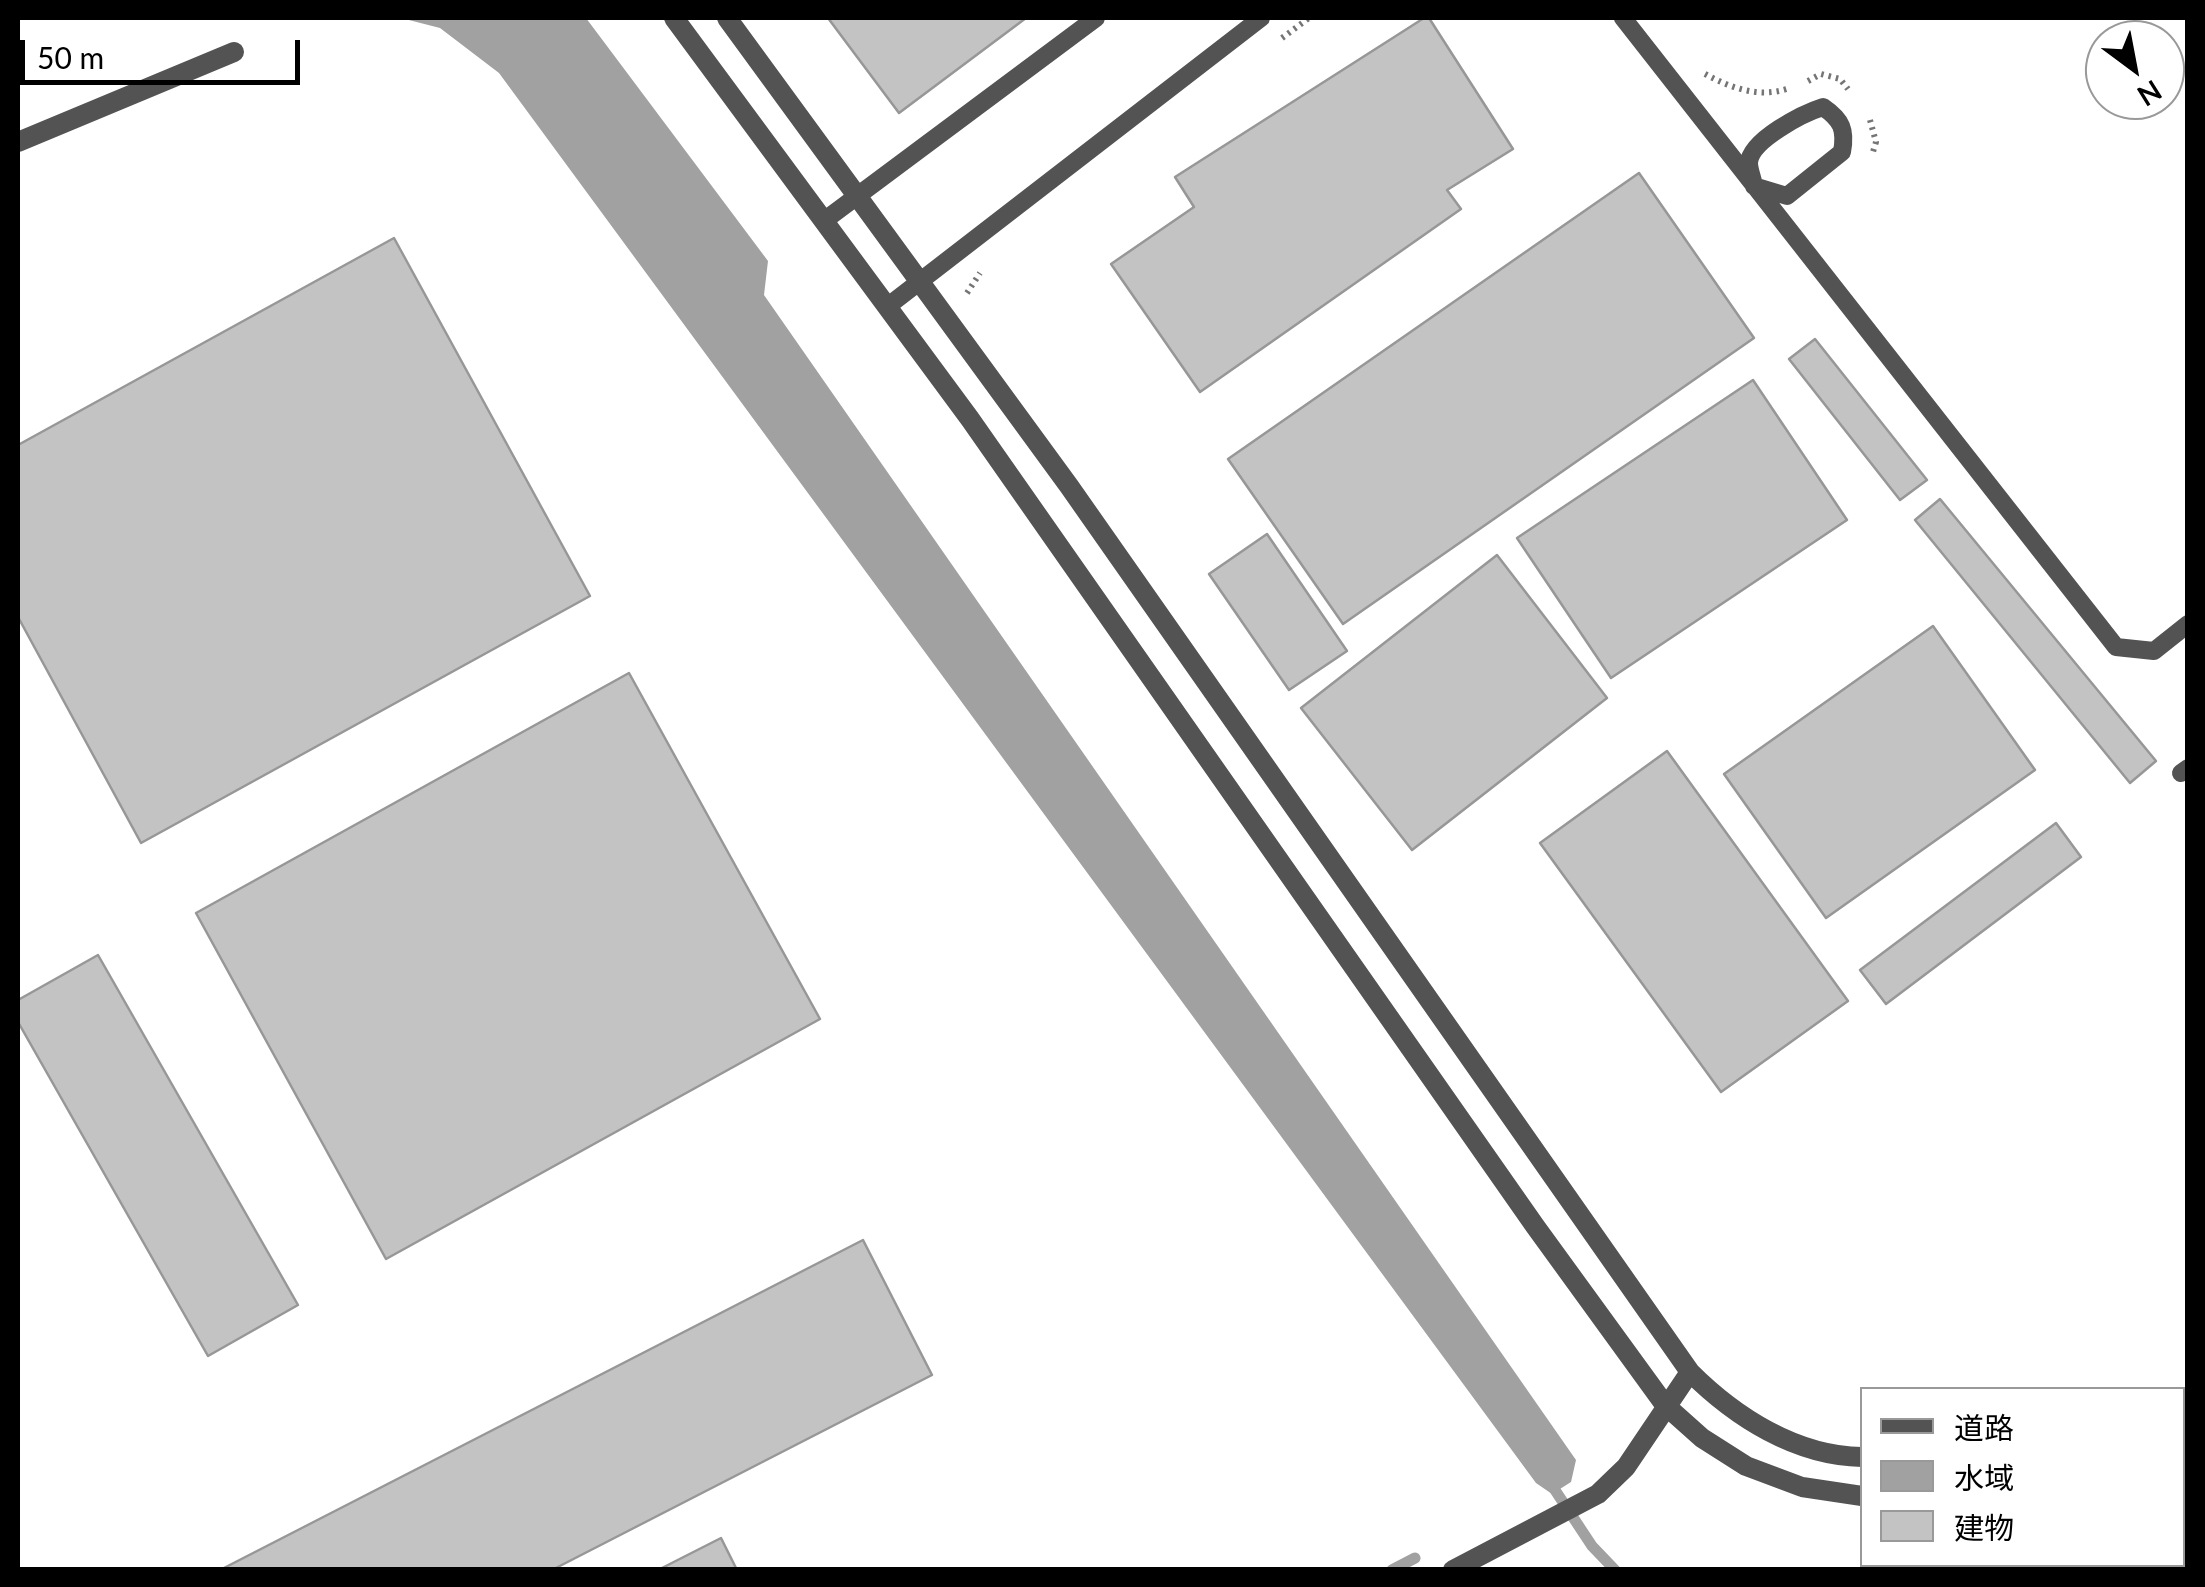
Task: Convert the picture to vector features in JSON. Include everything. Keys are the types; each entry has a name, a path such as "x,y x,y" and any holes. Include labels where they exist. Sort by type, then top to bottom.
{"street":[{"path":"674,18 888,306 1611,1334 1665,1405 1712,1445 1746,1466 1802,1487 1860,1496"},
{"path":"726,18 1058,471 1690,1372 1729,1408 1764,1430 1820,1449 1860,1456"},
{"path":"18,142 234,52"},
{"path":"1453,1570 1598,1494 1626,1468 1690,1372"}],"lane":[{"path":"825,220 1096,18"},
{"path":"888,306 1261,18"},
{"path":"1623,18 2116,647 2154,651 2188,624"},
{"path":"1823,107 1838,117 1845,133 1842,152 1822,170 1787,196 1754,186 1748,161 1754,148 1801,114 1823,107"}],"path":[{"path":"1702,72 1748,92 1768,95 1821,74 1840,79 1850,92"},
{"path":"1867,116 1874,127 1876,142 1870,158"}],"water":[{"path":"401,18 586,18 768,261 764,295 1576,1460 1571,1482 1552,1494 1536,1483 499,73 440,28"}],"building":[{"path":"828,18 1026,18 899,113"},
{"path":"1429,18 1513,149 1447,190 1461,209 1200,392 1111,264 1194,207 1175,177"},
{"path":"1639,173 1754,338 1343,624 1228,459"},
{"path":"394,238 590,596 141,843 18,617 18,445"},
{"path":"1815,339 1927,480 1900,500 1789,359"},
{"path":"1753,380 1847,520 1611,678 1517,538"},
{"path":"1940,499 2156,761 2130,783 1915,520"},
{"path":"1267,534 1347,651 1289,690 1209,574"},
{"path":"1497,555 1607,698 1412,850 1301,708"},
{"path":"1933,626 2035,770 1826,918 1724,774"},
{"path":"629,673 820,1019 386,1259 196,913"},
{"path":"1667,751 1848,1001 1721,1092 1540,843"},
{"path":"2056,823 2081,857 1886,1004 1860,970"},
{"path":"98,955 298,1305 208,1356 18,1022 18,1000"},
{"path":"863,1240 932,1375 552,1570 220,1570"},
{"path":"721,1538 737,1570 658,1570"}],"waterway":[{"path":"1549,1481 1592,1546 1615,1570"},
{"path":"1392,1570 1415,1558"}]}
